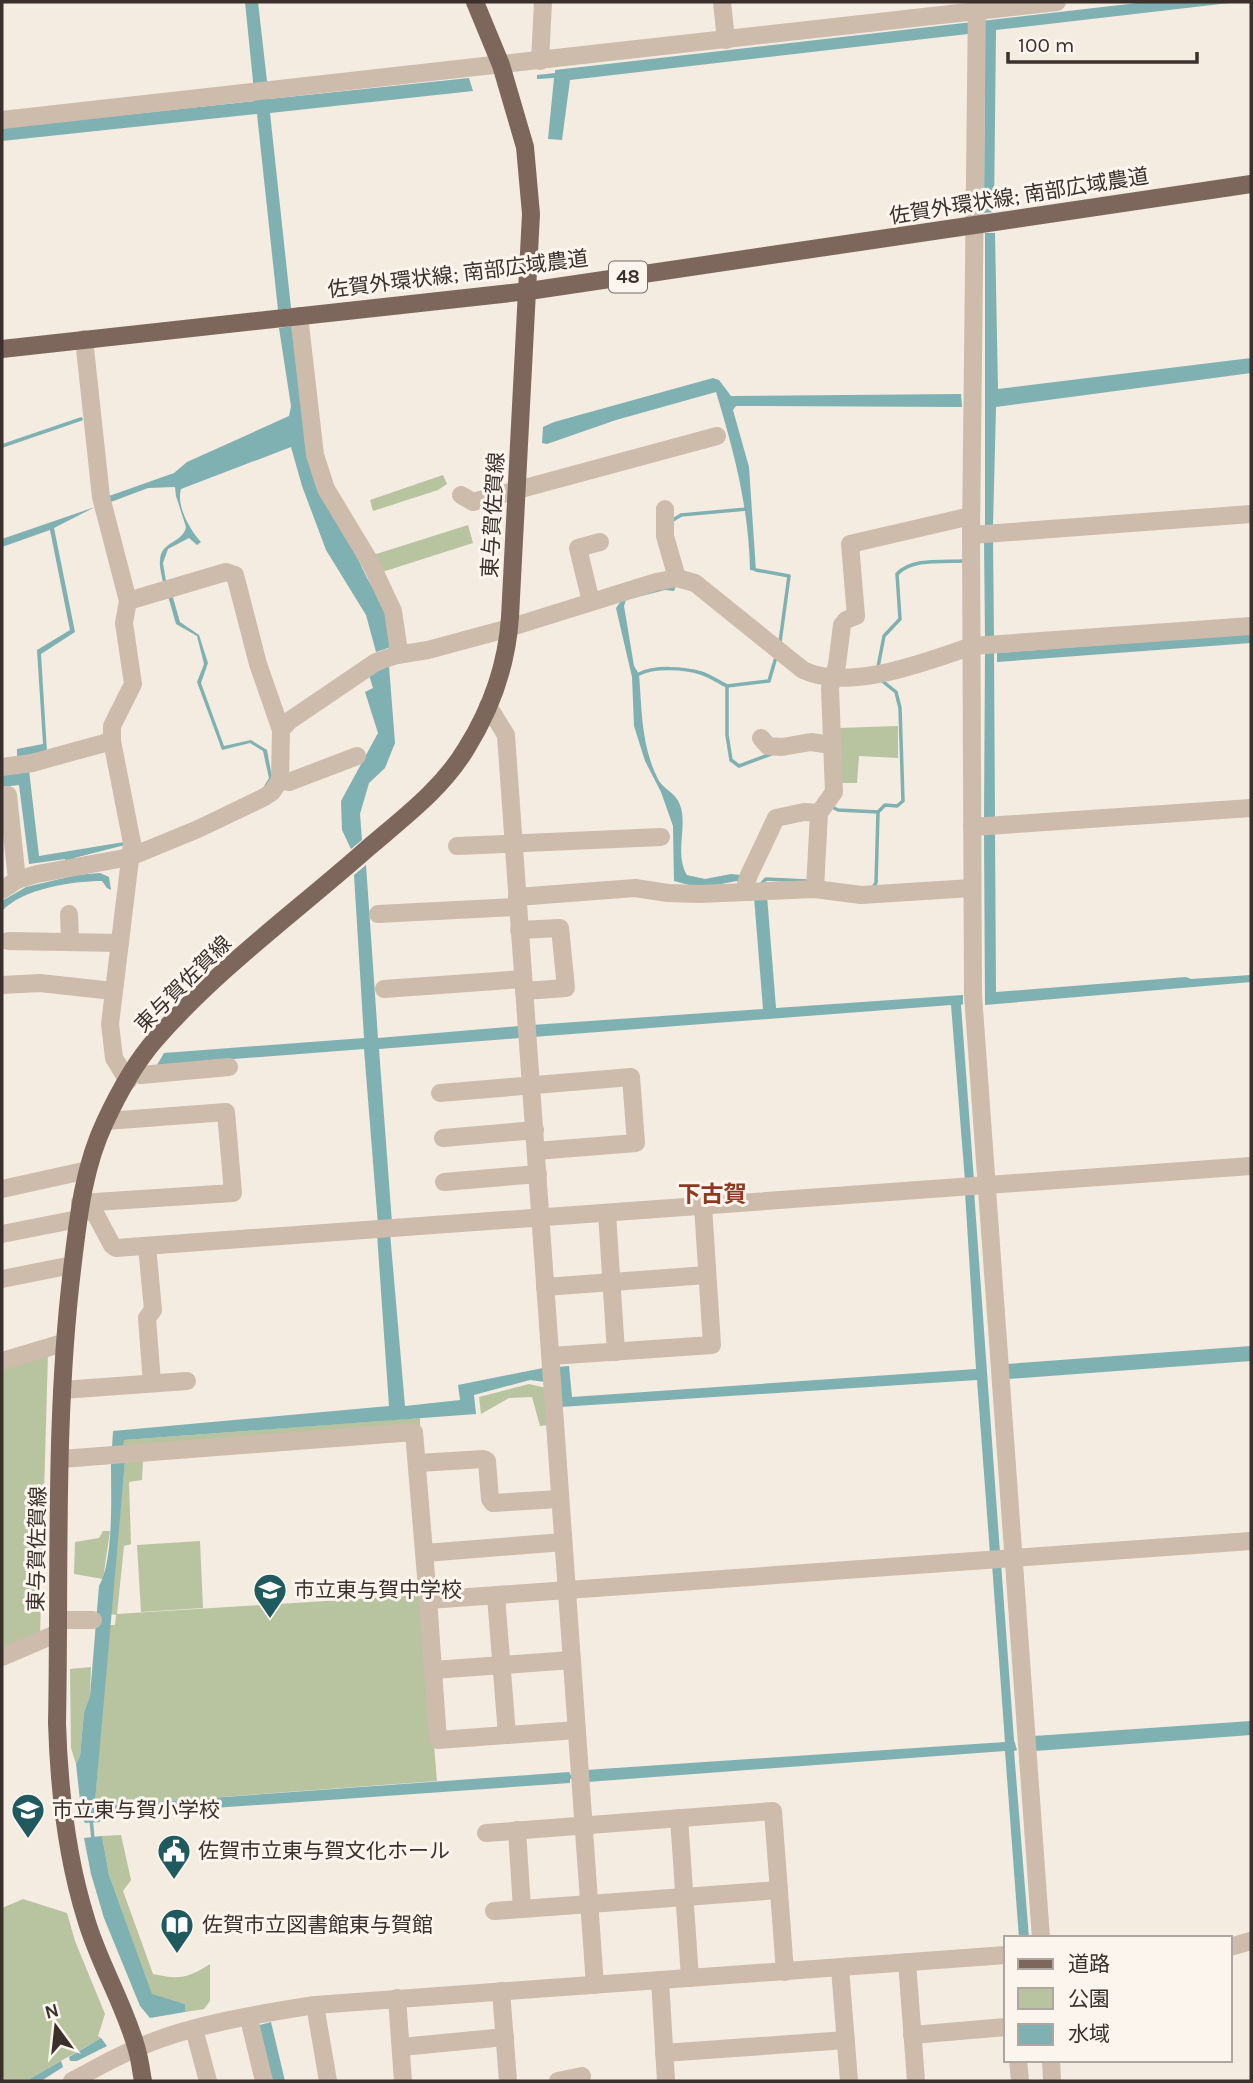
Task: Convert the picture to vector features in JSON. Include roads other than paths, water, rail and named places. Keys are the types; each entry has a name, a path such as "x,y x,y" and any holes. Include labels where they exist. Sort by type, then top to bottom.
{"main road":[{"name":"東与賀佐賀線","path":"143,2081 136,2048 86,1922 71,1862 58,1768 63,1343 79,1211 88,1170 106,1121 152,1043 193,1000 432,792 466,750 488,706 504,664 510,628 531,214 525,147 501,65 475,2"},
{"name":"佐賀外環状線; 南部広域農道","path":"2,349 529,291 1251,184"}],"street":[{"path":"540,61 543,2"},
{"path":"722,2 726,40"},
{"path":"2,120 726,40 977,17 1058,2"},
{"path":"977,17 971,516 973,995 1041,1936"},
{"path":"299,316 315,455 326,489 370,562 393,611 397,655"},
{"path":"84,339 101,497 128,601 124,624 133,684 112,726 112,741 132,844 110,1024 114,1058 131,1077 229,1067"},
{"path":"461,495 473,502 717,436"},
{"path":"665,509 665,536 677,578"},
{"path":"971,535 1251,514"},
{"path":"815,889 819,813 834,792 831,688 835,678 842,625 856,616 850,544 971,516"},
{"path":"591,602 578,548 600,542"},
{"path":"2,890 17,880 90,862 130,857 198,829 262,798 272,792 280,780 281,730 258,664 235,575 226,572 128,601"},
{"path":"281,730 289,720 376,662 510,628 635,587 677,578 695,583 803,670 816,676 835,678 879,673 972,646 1251,626"},
{"path":"488,706 506,735 595,1985"},
{"path":"761,738 768,746 782,747 811,742 831,745"},
{"path":"2,766 32,763 112,741"},
{"path":"280,780 289,782 357,756"},
{"path":"2,796 8,795 8,856 17,880"},
{"path":"972,827 1251,808"},
{"path":"748,892 746,883 749,875 776,818 804,812 819,813"},
{"path":"457,846 661,837"},
{"path":"378,914 635,888 670,894 815,889 861,895 972,888"},
{"path":"69,914 70,940"},
{"path":"384,989 524,985 566,988 560,928 519,930"},
{"path":"8,941 70,940 120,943"},
{"path":"2,985 40,983 113,991"},
{"path":"440,1093 631,1077 636,1143 536,1151"},
{"path":"2,1234 79,1211 233,1192 226,1112 106,1121"},
{"path":"443,1138 535,1130"},
{"path":"79,1211 96,1215 116,1248 1251,1167"},
{"path":"2,1189 88,1170"},
{"path":"444,1182 538,1174"},
{"path":"551,1356 712,1345 703,1206"},
{"path":"607,1213 616,1352"},
{"path":"147,1246 153,1310 147,1318 152,1383"},
{"path":"2,1279 72,1265"},
{"path":"545,1287 707,1275"},
{"path":"2,1361 63,1343"},
{"path":"62,1390 187,1381"},
{"path":"61,1459 414,1432 438,1740 577,1730"},
{"path":"418,1463 484,1459 487,1461 490,1499 493,1503 560,1499"},
{"path":"428,1600 1251,1541"},
{"path":"425,1553 563,1542"},
{"path":"496,1596 506,1735"},
{"path":"2,1657 59,1627 93,1620"},
{"path":"433,1670 572,1660"},
{"path":"486,1833 773,1811 785,1972"},
{"path":"679,1818 690,1978"},
{"path":"517,1830 522,1909"},
{"path":"494,1912 779,1890"},
{"path":"1232,1946 1251,1941"},
{"path":"72,2081 136,2048 194,2029 315,2005 1004,1955"},
{"path":"907,1962 916,2081"},
{"path":"841,1968 849,2081"},
{"path":"660,1980 666,2081"},
{"path":"501,1991 508,2081"},
{"path":"397,1998 403,2081"},
{"path":"315,2005 328,2081"},
{"path":"251,2027 264,2081"},
{"path":"912,2035 1004,2028"},
{"path":"194,2029 208,2081"},
{"path":"401,2047 505,2037"},
{"path":"664,2053 846,2040"},
{"path":"1018,2062 1020,2081"},
{"path":"1051,2062 1052,2081"},
{"path":"558,2081 582,2076"}],"water":[{"path":"245,2 258,2 269,99 469,78 473,91 270,113 291,308 278,310 257,114 2,141 2,128 255,101"},
{"path":"1146,2 1238,2 996,30 994,212 984,213 985,32 570,80 562,140 548,139 554,78 537,79 537,75 555,73 555,70"},
{"path":"985,233 995,233 998,389 1251,358 1251,373 996,407 993,526 985,527"},
{"path":"292,326 309,455 367,578 388,614 391,647 376,652 366,615 326,550 302,486 291,447 181,489 182,510 201,542 197,545 189,538 168,549 163,563 167,587 164,588 160,567 161,554 181,536 186,527 175,487 148,488 111,502 109,496 174,473 187,462 289,416 291,406 279,328"},
{"path":"713,378 719,380 731,396 961,394 962,407 736,406 733,410 749,467 756,571 750,570 747,525 739,480 716,392 616,420 547,444 542,443 543,427 554,422"},
{"path":"95,507 54,528 75,632 41,654 47,752 17,759 17,749 43,744 37,650 70,630 50,530 2,547 2,539"},
{"path":"984,538 993,538 994,638 985,638"},
{"path":"676,586 674,591 665,590 626,600 624,606 634,666 639,674 643,729 649,755 659,781 676,798 682,813 683,867 687,875 705,879 731,874 740,875 742,880 700,888 674,881 673,826 661,792 645,761 634,726 632,677 616,608 624,597"},
{"path":"172,594 180,622 199,635 208,663 201,683 224,746 251,740 267,750 272,777 265,791 245,797 263,788 269,778 263,751 250,743 222,750 197,682 204,664 197,636 176,624 168,596"},
{"path":"1251,634 1251,643 997,662 997,653"},
{"path":"994,651 995,820 984,821 985,652"},
{"path":"389,666 395,743 385,768 369,783 360,814 362,840 351,849 342,830 341,801 378,733 365,692 373,688 369,675"},
{"path":"29,770 39,856 124,842 125,845 74,858 74,861 66,862 65,859 29,864 19,785 2,787 2,773"},
{"path":"984,832 995,832 996,992 1186,977 1191,979 1251,975 1251,982 985,1005"},
{"path":"366,865 378,1038 519,1026 520,1038 379,1049 392,1223 378,1225 364,1049 157,1065 164,1053 364,1038 354,875"},
{"path":"100,873 109,877 111,890 102,881 62,885 22,897 2,911 2,901 26,887 77,875"},
{"path":"767,896 776,1008 963,995 961,1005 974,1181 965,1181 951,1005 533,1037 532,1025 763,1009 754,897"},
{"path":"974,1191 1000,1553 990,1554 977,1380 560,1407 557,1367 569,1366 572,1397 976,1369 965,1192"},
{"path":"390,1233 405,1406 460,1400 458,1385 543,1368 545,1382 530,1380 474,1395 476,1414 124,1440 123,1447 112,1448 113,1431 389,1406 377,1234"},
{"path":"1251,1346 1251,1361 1008,1379 1007,1364"},
{"path":"125,1461 95,1802 99,1806 569,1772 573,1779 570,1779 570,1783 101,1816 100,1822 85,1823 82,1818 76,1764 80,1756 84,1712 90,1696 99,1586 104,1575 109,1544 111,1463"},
{"path":"1001,1563 1029,1936 1019,1936 1005,1751 587,1782 586,1770 1005,1742 992,1564"},
{"path":"1251,1721 1251,1735 1035,1751 1034,1736"},
{"path":"102,1836 109,1875 152,1994 185,2004 185,2012 150,2018 140,2006 104,1918 91,1874 84,1838"},
{"path":"271,2022 285,2081 269,2081 256,2026"},
{"path":"101,2038 107,2046 77,2061 70,2061 69,2057"},
{"path":"61,2061 63,2067 41,2081 26,2081"}],"waterway":[{"path":"2,446 81,419"},
{"path":"673,520 681,515 747,509"},
{"path":"878,667 884,636 900,619 897,574 919,563 963,561"},
{"path":"756,570 789,576 780,642"},
{"path":"727,686 769,681 776,657"},
{"path":"639,674 661,669 687,670 704,674 727,686 727,735 731,760 739,766 771,754"},
{"path":"878,812 885,805 897,806 903,801 900,708 896,692 881,680"},
{"path":"832,807 838,810 878,812 876,883 872,888"},
{"path":"761,884 766,879 807,881"},
{"path":"91,1819 93,1839"}],"place":[{"name":"市立東与賀中学校","path":"270,1620"},
{"name":"市立東与賀小学校","path":"28,1840"},
{"name":"佐賀市立東与賀文化ホール","path":"174,1881"},
{"name":"佐賀市立図書館東与賀館","path":"177,1955"}],"district":[{"name":"下古賀","path":"712,1194"}]}
